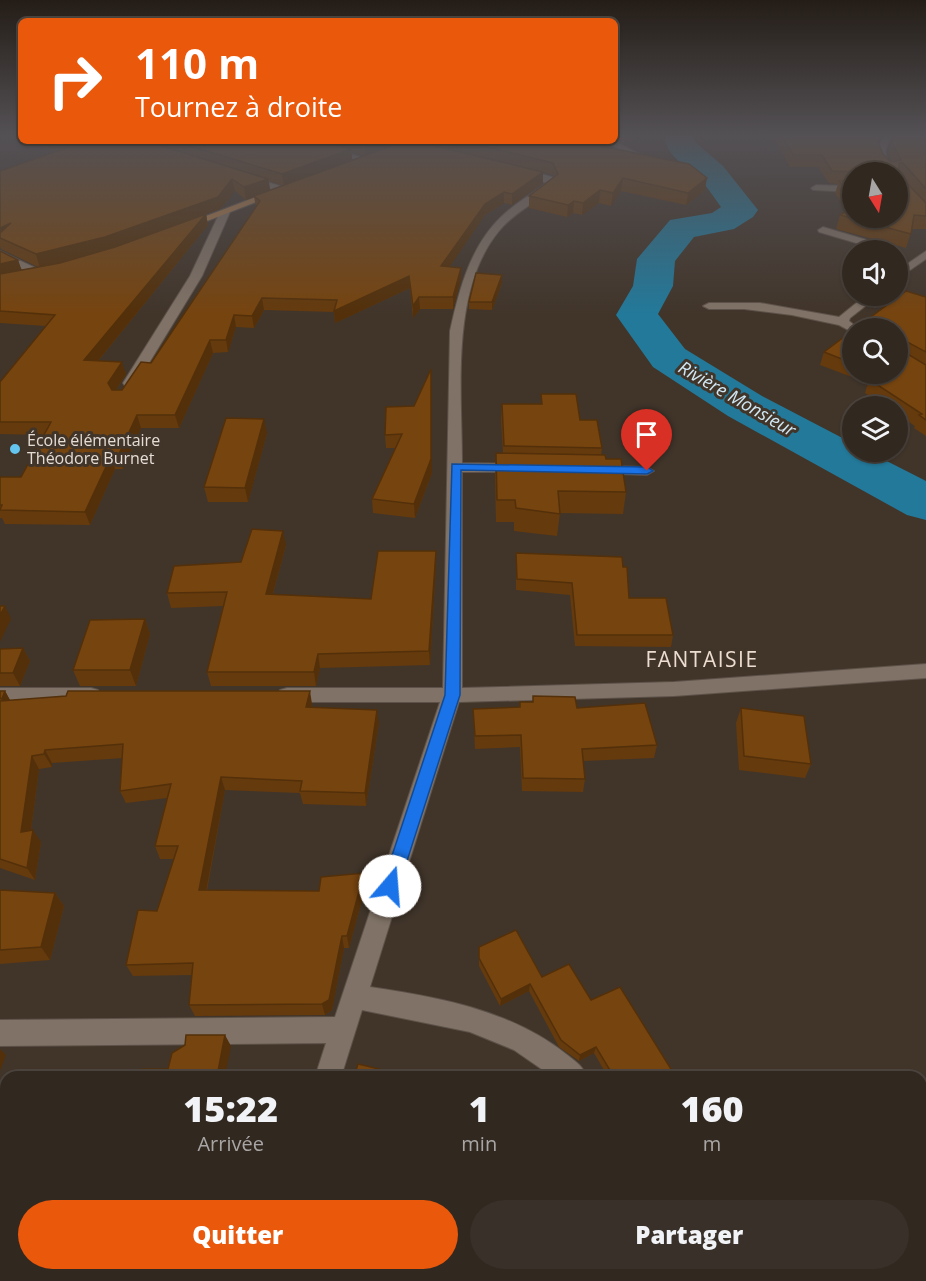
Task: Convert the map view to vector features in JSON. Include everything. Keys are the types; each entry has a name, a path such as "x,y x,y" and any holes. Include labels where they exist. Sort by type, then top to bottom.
{"main road":[{"path":"177,229 271,195"},
{"path":"20,278 56,270"}],"street":[{"path":"330,1071 452,695 456,331 464,291 480,252 503,220 536,195"},
{"path":"121,397 196,276 225,212"},
{"path":"823,230 856,240"},
{"path":"0,254 40,274"},
{"path":"709,306 744,304 772,306 842,324"},
{"path":"846,318 845,316 858,306"},
{"path":"456,466 539,468"},
{"path":"587,470 647,471"},
{"path":"274,695 452,695 674,689 923,674"},
{"path":"0,695 107,695"},
{"path":"354,997 447,1011 508,1032 565,1071"},
{"path":"0,1033 343,1030"}],"building":[{"path":"0,195 220,195 105,237 36,254 0,238 0,233 11,223 0,228"},
{"path":"500,195 485,204 441,266 461,268 453,297 419,297 413,306 409,276 334,311 337,300 262,298 252,316 234,315 226,340 210,340 175,415 137,415 118,456 111,456 85,512 0,510 2,505 0,505 0,477 21,477 51,422 0,422 0,382 55,315 0,311 0,274 60,263 115,247 206,214 84,360 122,362 108,383 112,390 122,390 141,362 151,363 260,201 254,196"},
{"path":"594,195 583,203 574,201 568,205 529,196"},
{"path":"908,195 918,195 926,203 926,216 914,215 911,234 889,228 908,228"},
{"path":"0,251 18,260 0,264"},
{"path":"476,273 502,275 492,302 469,302"},
{"path":"908,292 926,297 926,352 908,342 908,318 870,318 886,306 908,306"},
{"path":"842,338 842,359 824,352"},
{"path":"908,354 926,365 926,420 919,415 922,414 908,405 908,396 894,396 876,384 908,384"},
{"path":"431,369 431,459 414,504 372,499 402,434 385,435 386,407 414,406"},
{"path":"541,394 576,394 580,420 597,420 602,448 504,446 502,404 542,404"},
{"path":"226,418 264,419 245,488 204,487"},
{"path":"496,453 605,455 606,459 621,459 626,492 558,491 560,514 516,508 515,500 497,500"},
{"path":"252,529 283,531 266,594 371,599 378,551 436,551 429,651 318,654 314,672 207,672 227,592 167,593 174,566 241,562"},
{"path":"516,553 622,557 623,567 627,567 629,598 666,598 673,635 577,635 572,583 517,579"},
{"path":"145,619 130,670 73,670 90,620"},
{"path":"23,648 13,673 0,673 0,649"},
{"path":"0,691 5,691 2,699 0,698"},
{"path":"68,691 310,691 306,707 377,710 365,793 300,791 302,781 221,777 199,890 319,891 321,877 364,873 347,936 342,936 329,1000 322,1004 189,1005 193,963 126,965 138,910 157,911 178,846 155,846 171,784 120,791 123,744 45,750 44,754 32,756 21,832 33,830 27,868 0,859 0,701 66,696"},
{"path":"533,696 575,697 577,708 645,703 657,745 582,749 585,779 523,778 521,735 475,736 473,709 520,707 520,702 533,702"},
{"path":"741,708 804,716 811,764 744,756"},
{"path":"0,890 55,893 41,947 0,950"},
{"path":"516,930 542,977 569,964 591,1000 620,987 672,1071 610,1071 596,1047 580,1055 561,1040 530,984 501,999 479,958 479,947"},
{"path":"186,1035 225,1035 218,1071 142,1071 142,1069 168,1069 172,1053 185,1045"},
{"path":"358,1064 388,1071 356,1071"}],"waterway":[{"name":"Rivière Monsieur","path":"729,195 741,210 722,222 683,228 656,259 653,286 637,315 669,358 745,406 926,503"}],"place":[{"name":"École élémentaire Théodore Burnet","path":"15,449"}],"district":[{"name":"FANTAISIE","path":"702,660"}],"route":[{"path":"390,886 452,695 456,466 647,471"}]}
